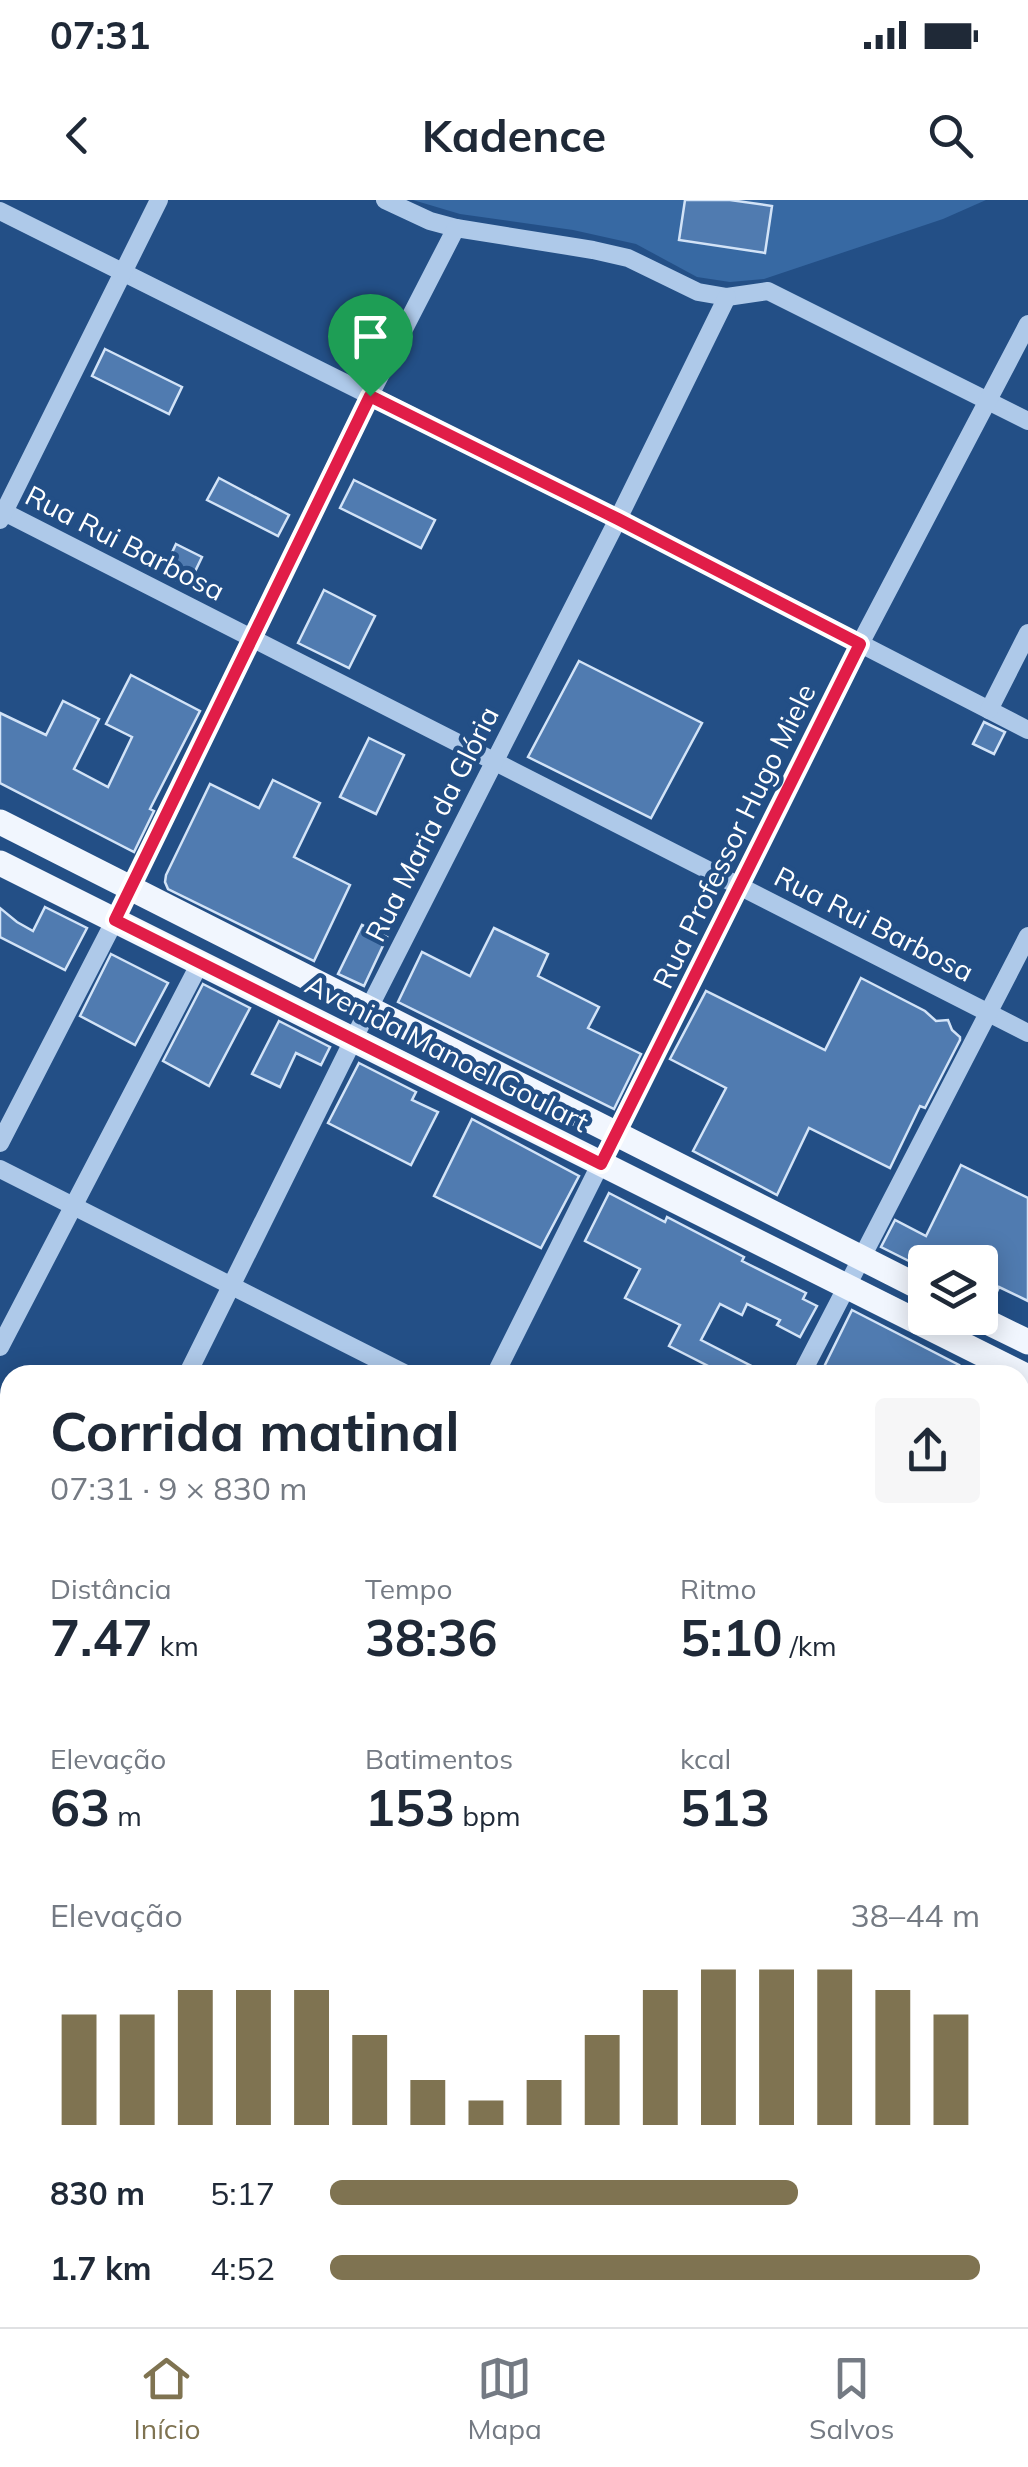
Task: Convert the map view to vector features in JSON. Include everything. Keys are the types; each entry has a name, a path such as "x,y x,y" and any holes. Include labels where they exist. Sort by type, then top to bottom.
{"main road":[{"name":"Avenida Manoel Goulart","path":"0,822 908,1282"},
{"name":"Avenida Manoel Goulart","path":"0,863 1002,1365"},
{"path":"998,1327 1028,1342"}],"street":[{"path":"1,514 159,200"},
{"path":"385,200 430,221 456,228 628,258 698,292 727,297 768,291 1028,421"},
{"path":"0,210 618,519 1028,730"},
{"path":"0,1143 115,920 456,228"},
{"name":"Rua Maria da Glória","path":"191,1365 727,297"},
{"name":"Rua Professor Hugo Miele","path":"500,1365 860,644 1028,324"},
{"name":"Rua Rui Barbosa","path":"1,514 254,638 1028,1033"},
{"path":"988,710 1028,633"},
{"path":"806,1365 1028,936"},
{"path":"0,1347 200,963"},
{"path":"0,1169 388,1365"}],"shaded area":[{"path":"413,200 986,200 943,219 764,279 730,282 697,277 636,244 573,230 460,214"}],"building":[{"path":"685,200 730,200 772,206 765,253 679,240"},
{"path":"105,349 182,387 169,414 92,376"},
{"path":"219,478 289,515 278,536 207,500"},
{"path":"354,480 435,520 421,548 340,508"},
{"path":"176,544 202,557 188,586 162,574"},
{"path":"324,590 375,616 349,668 298,643"},
{"path":"579,661 702,723 651,818 528,757"},
{"path":"131,675 200,711 150,809 154,811 134,852 0,783 0,713 46,735 63,701 99,719 74,769 108,787 132,737 106,724"},
{"path":"984,722 1005,732 994,754 973,744"},
{"path":"369,738 404,755 376,814 340,797"},
{"path":"273,780 320,803 294,857 350,885 314,961 168,889 165,882 210,784 259,808"},
{"path":"45,907 87,928 65,970 0,937 0,908 33,931"},
{"path":"362,925 387,937 364,986 338,974"},
{"path":"494,928 548,954 538,976 599,1007 588,1028 641,1054 614,1109 398,1002 422,952 470,976"},
{"path":"111,954 168,983 135,1045 80,1016"},
{"path":"861,978 925,1011 936,1021 948,1020 960,1037 890,1168 809,1128 777,1195 693,1151 726,1088 670,1059 706,991 825,1050"},
{"path":"203,984 250,1008 209,1086 163,1061"},
{"path":"279,1021 330,1047 321,1065 296,1053 280,1087 252,1074"},
{"path":"359,1063 416,1092 412,1100 438,1112 411,1165 328,1123"},
{"path":"472,1119 579,1176 541,1248 434,1196"},
{"path":"961,1165 1028,1198 1028,1301 998,1289 998,1245 908,1245 908,1260 881,1247 895,1220 926,1236"},
{"path":"609,1193 665,1222 667,1217 744,1257 742,1261 806,1293 803,1299 817,1306 800,1337 777,1325 780,1320 747,1304 742,1315 720,1304 701,1340 750,1365 706,1365 669,1346 680,1325 625,1298 640,1269 585,1241"},
{"path":"852,1310 959,1365 825,1365"}],"route":[{"path":"370,396 860,644 601,1164 115,920 370,396"}]}
